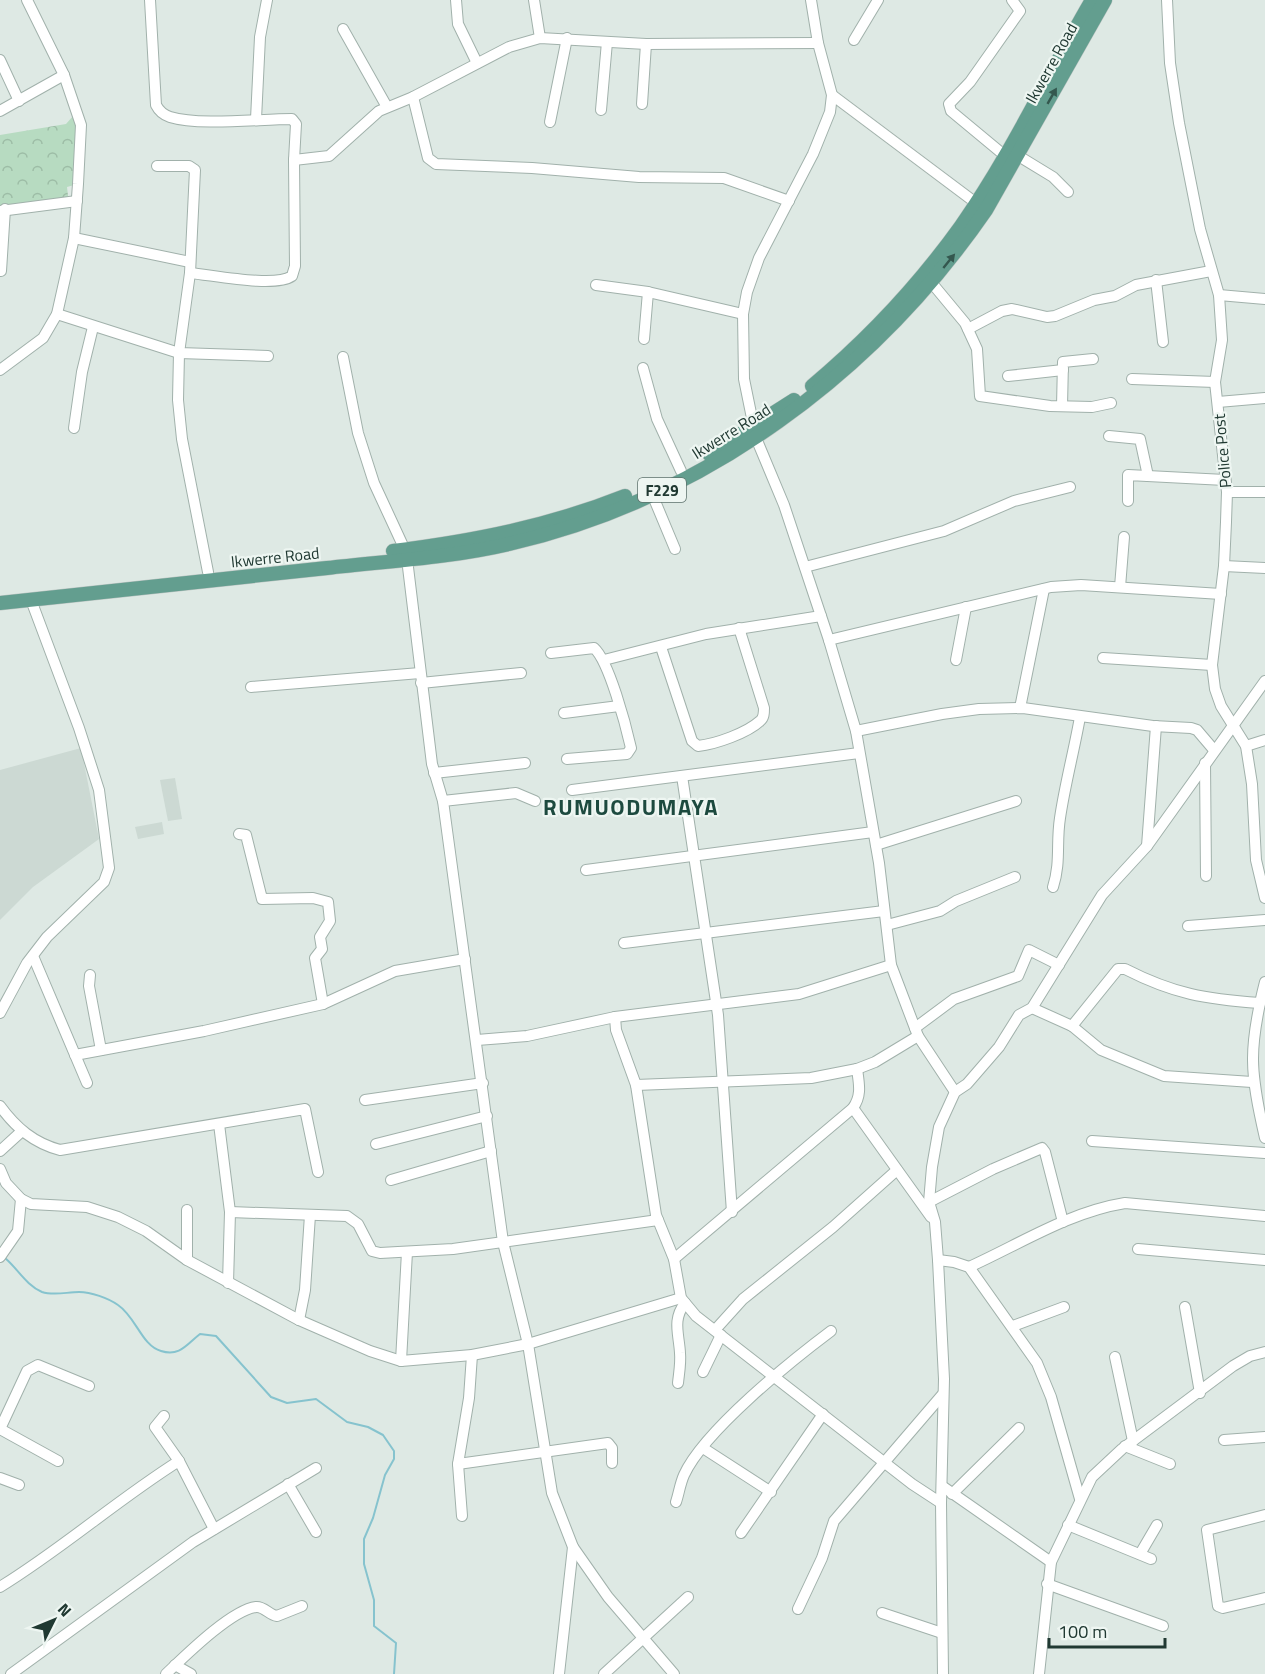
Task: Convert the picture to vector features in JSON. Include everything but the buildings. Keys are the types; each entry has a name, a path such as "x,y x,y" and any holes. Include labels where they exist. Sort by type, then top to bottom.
{"main road":[{"name":"F229","path":"0,594 406,554 467,541 534,526 614,501 681,471 755,433 866,338 916,284 1011,155 1092,0"},
{"name":"Ikwerre Road","path":"0,603 406,554 510,544 575,525 652,495 755,433 837,378 907,311 986,210 1011,155 1105,0"}],"street":[{"path":"0,370 44,338 57,314 74,238 77,201 81,125 64,75 27,0"},
{"path":"74,238 190,268 255,280 287,280 292,276 295,266 295,122 171,118 159,111 156,105 150,0"},
{"path":"256,119 260,38 267,0"},
{"path":"456,0 458,24 477,63"},
{"path":"534,0 540,38"},
{"path":"811,0 818,43 832,95 830,112 789,201 759,258 743,314 744,379 755,433 770,467 830,640 856,731 876,845 891,965 917,1032 955,1092"},
{"path":"854,40 878,0"},
{"path":"1012,0 1020,11 970,82 949,104 951,111 1011,155 1047,172 1068,192"},
{"name":"Police Post","path":"1167,0 1170,63 1179,123 1211,271 1219,295 1222,340 1215,382 1227,492 1224,566 1212,665 1215,689 1246,746 1260,816 1256,860 1264,896"},
{"path":"343,29 387,107"},
{"path":"294,160 329,156 367,119 387,107 413,97 509,47 540,38 646,44 818,43"},
{"path":"550,122 567,38"},
{"path":"601,110 607,42"},
{"path":"642,104 646,44"},
{"path":"0,60 19,101"},
{"path":"0,111 64,75"},
{"path":"832,95 976,203"},
{"path":"413,97 428,158 436,164 532,168 639,177 724,178 789,201"},
{"path":"157,166 189,166 195,170 190,268 179,353 178,400 182,439 208,572"},
{"path":"1,271 2,210 77,201"},
{"path":"968,329 1002,311 1012,309 1047,317 1055,316 1156,280 1211,271"},
{"path":"1156,280 1163,342"},
{"path":"931,282 954,307 968,329 979,360 980,396 1062,406 1092,407 1111,404"},
{"path":"596,285 648,292 743,314"},
{"path":"644,339 648,292"},
{"path":"1219,295 1265,299"},
{"path":"57,314 179,353 268,356"},
{"path":"74,428 82,372 93,327"},
{"path":"344,357 358,433 374,483 406,554 434,773 443,801 503,1242 528,1344 552,1493 573,1547 608,1597 674,1674"},
{"path":"1062,406 1063,362 1093,359"},
{"path":"643,368 657,419 681,471"},
{"path":"1008,376 1063,370"},
{"path":"1131,379 1215,382"},
{"path":"1218,402 1265,398"},
{"path":"1109,436 1140,439 1148,476"},
{"path":"1128,501 1128,475 1225,480"},
{"path":"805,567 944,531 1014,501 1070,487"},
{"path":"1227,492 1265,492"},
{"path":"652,495 675,549"},
{"path":"1120,587 1124,537"},
{"path":"1224,566 1265,568"},
{"path":"830,640 1044,589 1081,585 1221,594"},
{"path":"1020,708 1044,589"},
{"path":"0,1012 47,937 104,882 109,868 99,790 79,728 31,600"},
{"path":"957,660 966,607"},
{"path":"604,660 706,634 821,616"},
{"path":"661,647 692,741 698,746 706,745 746,729 761,721 763,716 764,708 739,628"},
{"path":"551,653 594,648 604,660 619,706 630,752 567,759"},
{"path":"1102,658 1212,665"},
{"path":"251,687 521,673"},
{"path":"943,1674 941,1503 944,1394 938,1260 934,1222 929,1202 939,1127 955,1092 967,1084 999,1047 1019,1015 1032,1008 1102,895 1147,846 1232,723 1265,681"},
{"path":"1253,698 1265,694"},
{"path":"564,713 619,706"},
{"path":"856,731 942,714 979,709 1020,708 1197,730 1214,750"},
{"path":"1053,887 1060,851 1058,834 1060,815 1080,717"},
{"path":"1147,846 1156,726"},
{"path":"1246,746 1265,740"},
{"path":"572,790 859,753"},
{"path":"434,773 525,762"},
{"path":"1205,763 1206,876"},
{"path":"682,776 696,855 717,1005 725,1083 732,1212"},
{"path":"443,801 516,793 535,801"},
{"path":"876,845 1016,801"},
{"path":"586,870 873,832"},
{"path":"239,834 246,835 262,899 314,898 328,902 330,921 320,937 322,949 315,958 323,1004"},
{"path":"886,925 940,911 956,901 1015,877"},
{"path":"624,943 884,911"},
{"path":"1188,926 1265,920"},
{"path":"636,1085 811,1078 857,1069 875,1062 917,1032 954,999 1018,976 1029,950 1059,965"},
{"path":"33,956 87,1083"},
{"path":"75,1055 204,1031 323,1004 395,971 465,959"},
{"path":"477,1040 560,1031 615,1017 799,994 891,965"},
{"path":"1072,1026 1118,969 1125,969 1178,993 1212,999 1260,1003"},
{"path":"90,975 89,986 101,1050"},
{"path":"1265,982 1253,1034 1252,1082 1265,1138"},
{"path":"1032,1008 1072,1026 1101,1050 1164,1076 1252,1082"},
{"path":"615,1017 616,1030 636,1085 658,1220 674,1259 683,1300 678,1313 676,1329 680,1355 678,1383"},
{"path":"1253,1034 1265,1034"},
{"path":"674,1259 853,1108 860,1090 857,1069"},
{"path":"365,1100 483,1083"},
{"path":"0,1106 22,1131 39,1144 60,1150 305,1109 318,1172"},
{"path":"853,1108 934,1222"},
{"path":"376,1144 487,1116"},
{"path":"219,1124 230,1212 228,1283"},
{"path":"0,1151 22,1131"},
{"path":"1092,1141 1265,1153"},
{"path":"929,1202 993,1169 1042,1148 1046,1152 1063,1222"},
{"path":"391,1180 491,1150"},
{"path":"0,1168 6,1183 21,1199 31,1204 87,1207 118,1216 146,1231 187,1260 299,1320 370,1351 401,1361 472,1355 528,1344 683,1300"},
{"path":"703,1372 718,1333 743,1299 833,1227 897,1170"},
{"path":"3,1253 18,1231 21,1199"},
{"path":"938,1260 969,1267 1063,1222 1103,1207 1125,1203 1265,1216"},
{"path":"187,1210 187,1260"},
{"path":"230,1212 347,1216 358,1224 372,1251 407,1252 503,1242 658,1220"},
{"path":"299,1320 305,1290 310,1215"},
{"path":"1138,1249 1265,1260"},
{"path":"401,1361 407,1252"},
{"path":"969,1267 1013,1326 1037,1363 1051,1397 1080,1499"},
{"path":"683,1300 718,1333 941,1503"},
{"path":"1013,1326 1064,1306"},
{"path":"1185,1307 1200,1393"},
{"path":"676,1502 684,1475 704,1448 775,1377 831,1330"},
{"path":"1039,1674 1051,1562 1092,1477 1106,1461 1200,1393 1233,1366 1250,1356 1265,1352"},
{"path":"462,1516 458,1464 469,1398 472,1355"},
{"path":"1115,1357 1129,1444"},
{"path":"58,1461 0,1429 27,1371 32,1366 38,1365 89,1386"},
{"path":"798,1609 822,1558 834,1521 884,1460 944,1394"},
{"path":"741,1533 823,1414"},
{"path":"164,1416 155,1427 179,1461 214,1529"},
{"path":"952,1494 1019,1428"},
{"path":"1224,1440 1265,1437"},
{"path":"458,1464 608,1443 612,1448 612,1463"},
{"path":"1129,1444 1170,1464"},
{"path":"704,1448 771,1492"},
{"path":"0,1587 31,1568 142,1485 179,1461"},
{"path":"11,1674 214,1529 316,1468"},
{"path":"0,1478 19,1485"},
{"path":"288,1484 316,1532"},
{"path":"942,1486 1051,1562"},
{"path":"1265,1515 1207,1530 1218,1606 1223,1608 1265,1598"},
{"path":"1068,1525 1151,1559"},
{"path":"1140,1554 1157,1525"},
{"path":"559,1674 573,1547"},
{"path":"1047,1584 1163,1626"},
{"path":"604,1674 688,1597"},
{"path":"166,1674 215,1630 248,1610 257,1607 277,1616 302,1606"},
{"path":"882,1613 942,1633"},
{"path":"175,1665 191,1674"}],"shaded area":[{"path":"81,748 99,839 33,887 0,920 0,770"},
{"path":"175,778 182,819 168,821 160,780"},
{"path":"162,822 164,834 138,839 135,827"}],"green space":[{"path":"73,116 77,126 78,184 67,187 69,204 0,209 0,135 66,124"}],"waterway":[{"path":"5,1258 27,1281 42,1292 56,1294 84,1292 114,1302 130,1317 149,1343 161,1351 178,1351 200,1334 216,1336 271,1397 287,1403 316,1399 347,1422 368,1427 383,1435 394,1451 394,1459 385,1475 373,1518 364,1539 364,1564 374,1600 374,1626 396,1643 394,1674"}],"district":[{"name":"RUMUODUMAYA","path":"631,807"}]}
